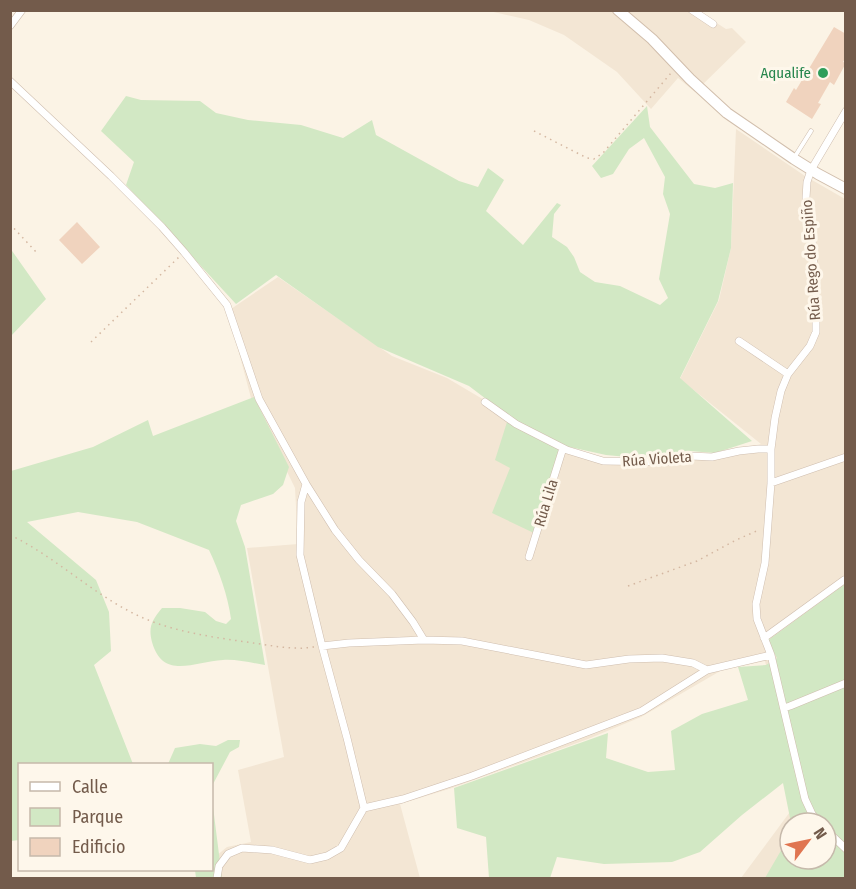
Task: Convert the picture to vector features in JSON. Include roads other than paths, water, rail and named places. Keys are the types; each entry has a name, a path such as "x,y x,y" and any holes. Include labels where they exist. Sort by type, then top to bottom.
{"main road":[{"path":"624,12 727,113 811,170 846,189"}],"street":[{"path":"10,26 22,10"},
{"path":"692,10 713,24"},
{"path":"10,81 162,227 227,305 260,399 306,484 335,530 359,560 392,594 424,640"},
{"name":"Rúa Rego do Espiño","path":"811,811 805,799 771,655 757,619 756,604 765,563 771,449 775,418 781,391 788,374 810,346 816,332 816,292 806,198 807,182 811,170 846,111"},
{"path":"739,341 788,374"},
{"name":"Rúa Violeta","path":"485,402 516,424 563,448 603,461 666,462 691,456 712,457 739,451 771,449"},
{"name":"Rúa Lila","path":"529,557 563,448"},
{"path":"771,483 846,457"},
{"path":"216,879 219,866 228,854 242,848 272,850 310,860 327,856 341,848 364,808 300,555 301,502 306,484"},
{"path":"764,638 844,580"},
{"path":"322,646 424,640 462,641 586,665 629,659 662,658 693,663 707,670"},
{"path":"364,808 403,799 472,776 642,711 707,670 771,655"},
{"path":"784,708 846,683"}],"lane":[{"path":"794,159 811,131"}],"place":[{"name":"Aqualife","path":"823,73"}]}
